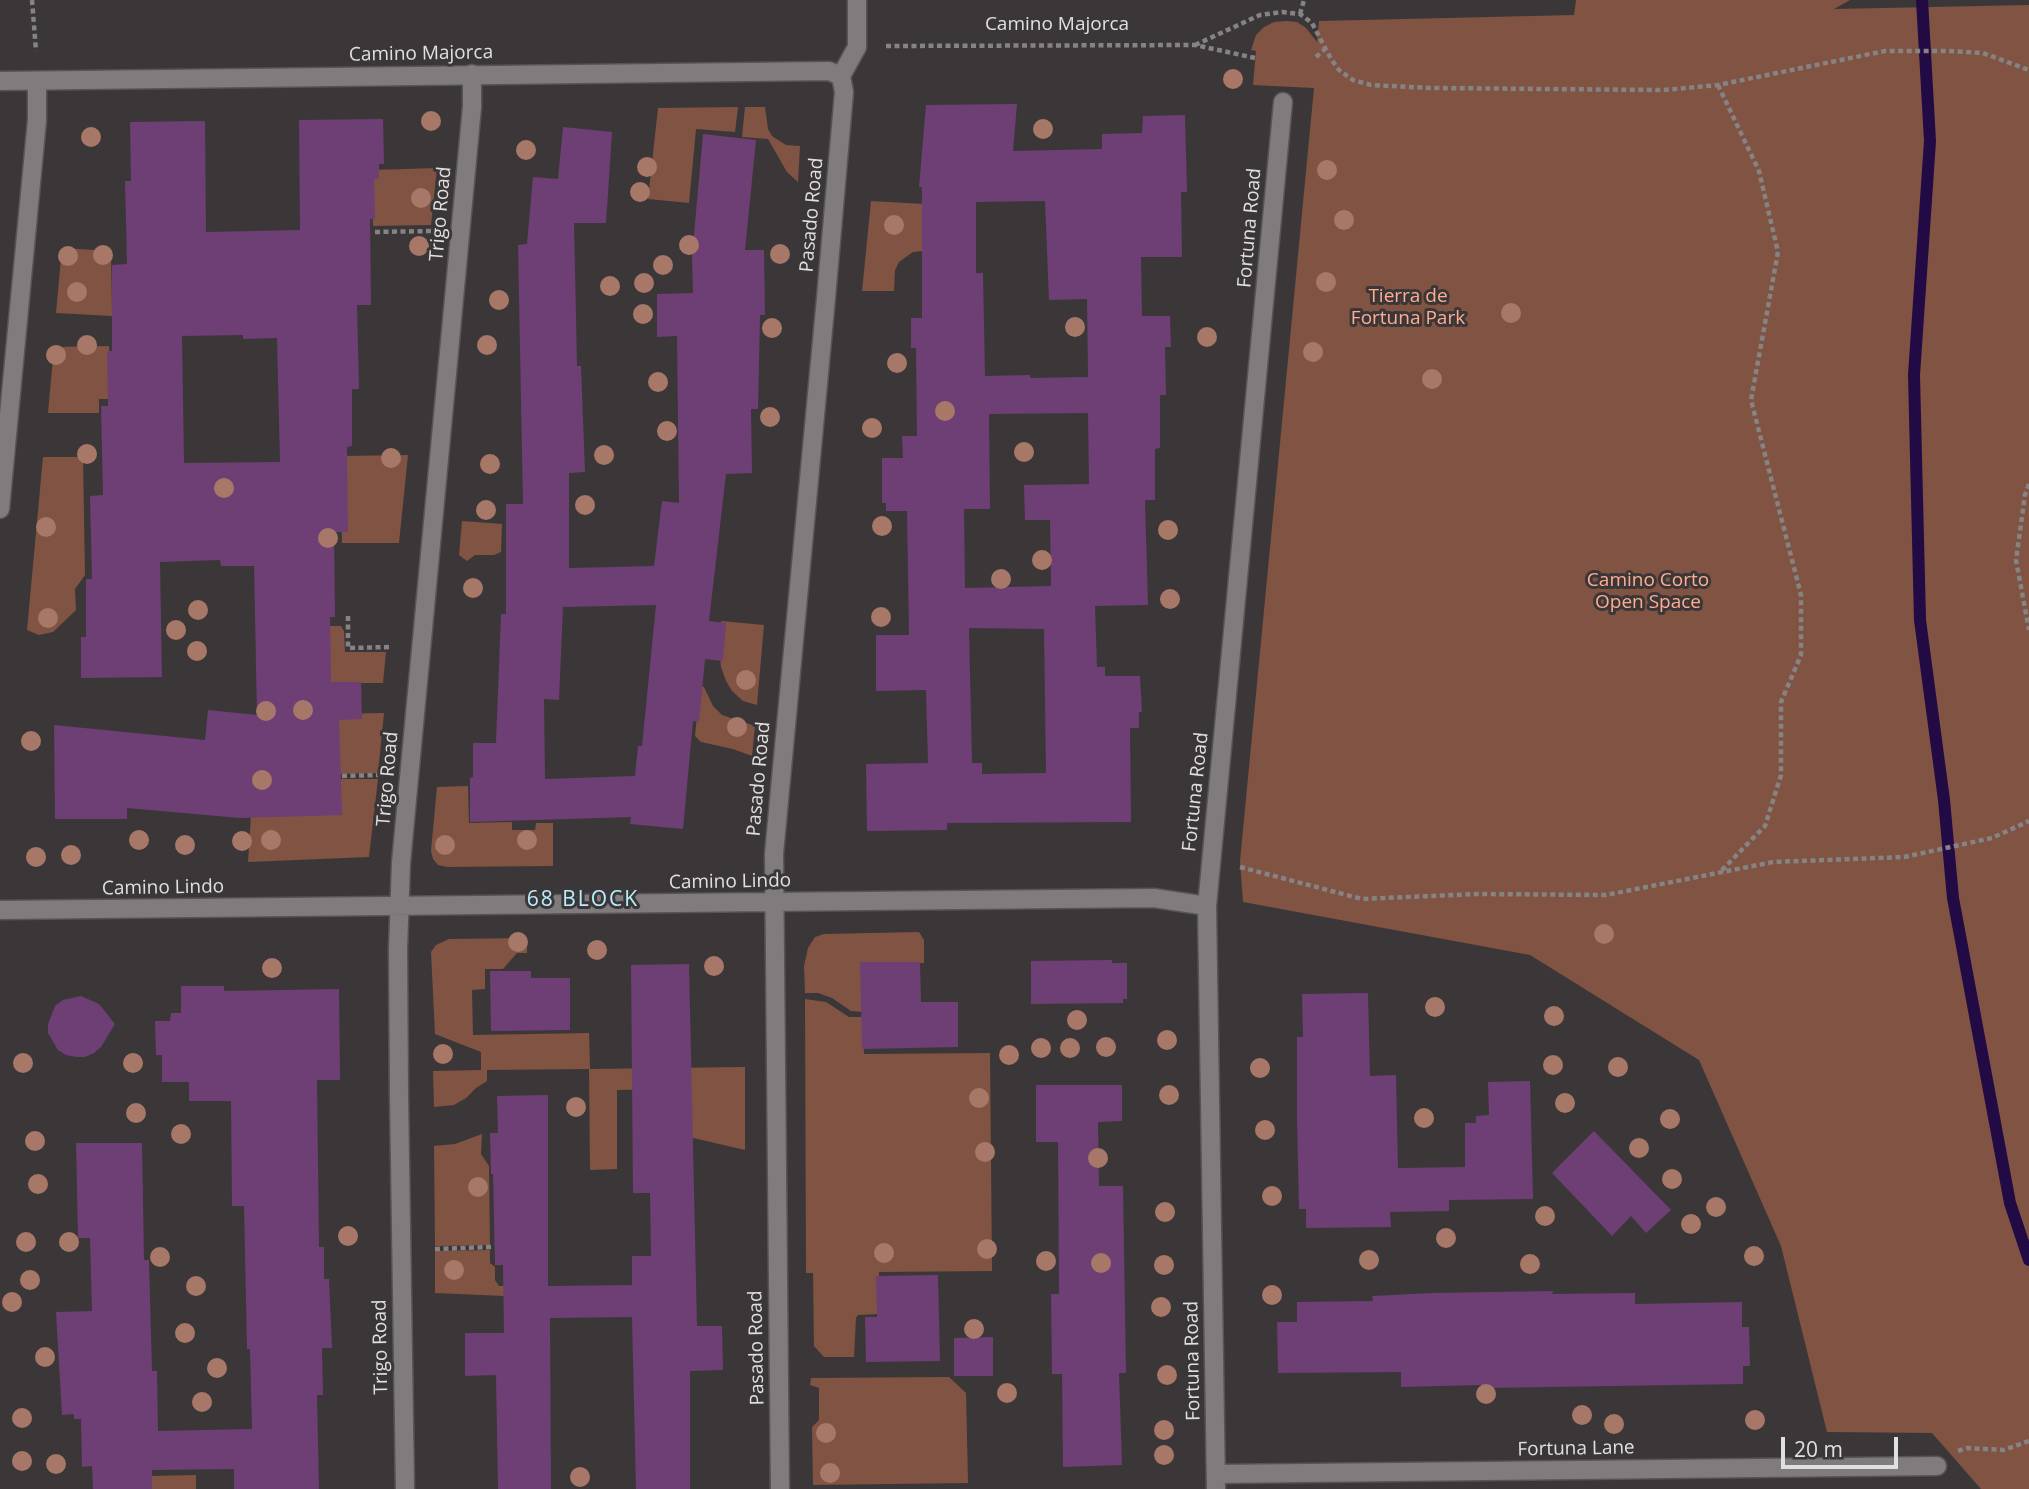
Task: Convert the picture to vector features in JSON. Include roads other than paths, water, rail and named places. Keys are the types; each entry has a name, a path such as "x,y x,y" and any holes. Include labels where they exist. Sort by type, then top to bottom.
{"street":[{"path":"841,76 857,47 857,0"},
{"name":"Camino Majorca","path":"0,81 829,71 841,76"},
{"name":"Trigo Road","path":"405,1489 399,1095 401,863 472,107 471,74"},
{"name":"Pasado Road","path":"780,1489 774,854 844,92 841,76"},
{"path":"0,509 37,120 37,81"},
{"name":"Fortuna Road","path":"1216,1481 1207,906 1283,102"},
{"name":"Camino Lindo","path":"0,911 1154,898 1207,906"},
{"name":"Fortuna Lane","path":"1216,1481 1937,1466"}],"waterway":[{"path":"1922,0 1930,141 1914,375 1920,620 1944,800 1953,898 2010,1203 2029,1260"}],"district":[{"name":"68 BLOCK","path":"583,900"}],"park label":[{"name":"Tierra de Fortuna Park","path":"1408,308"},
{"name":"Camino Corto Open Space","path":"1648,592"}]}
